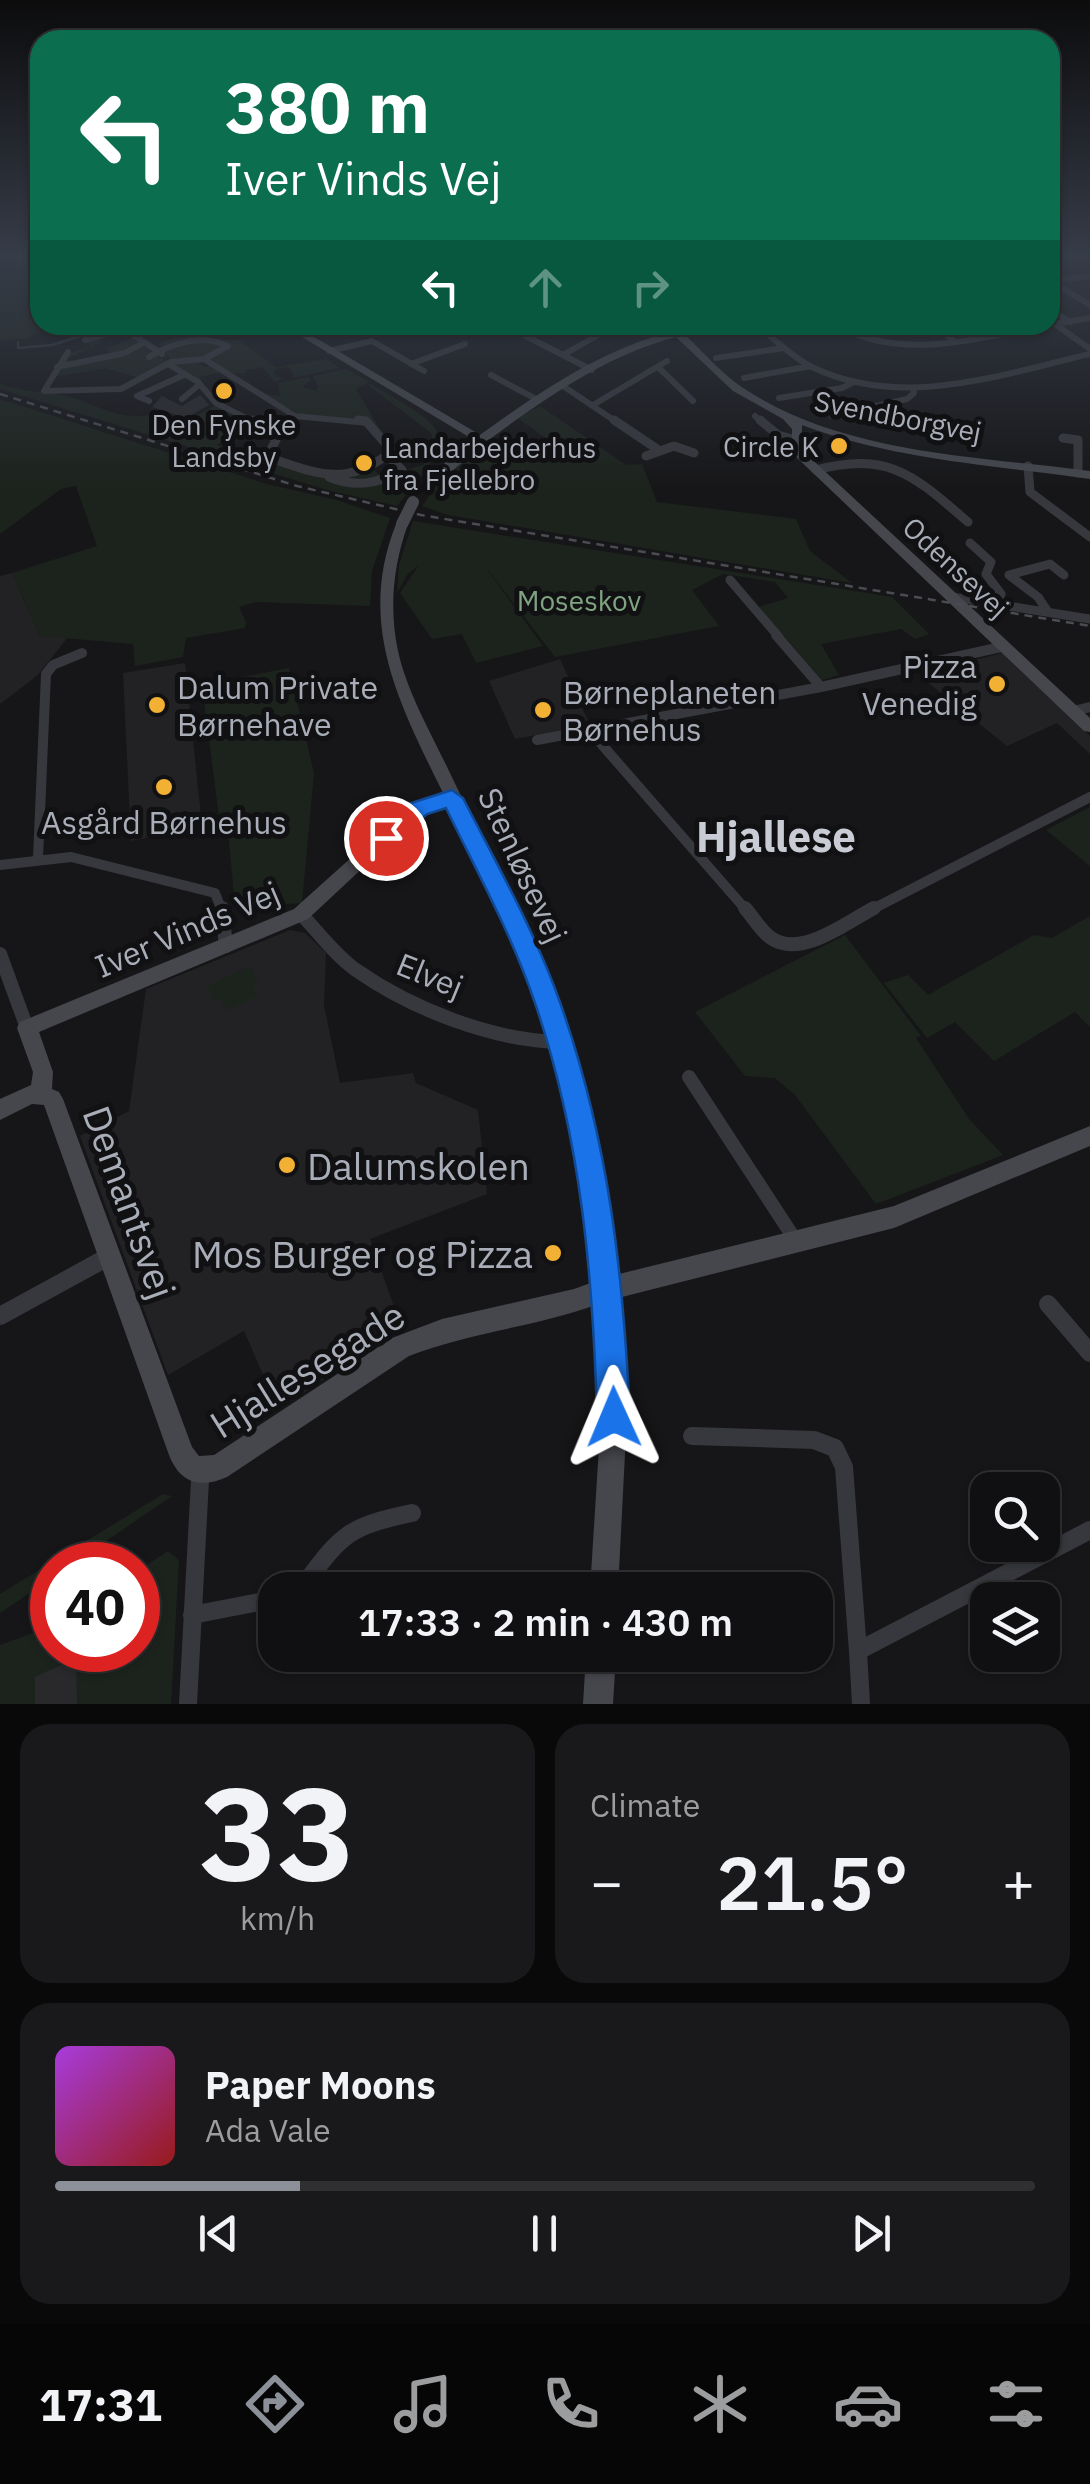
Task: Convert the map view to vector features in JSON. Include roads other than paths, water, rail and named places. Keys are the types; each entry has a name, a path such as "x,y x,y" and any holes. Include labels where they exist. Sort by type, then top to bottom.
{"street":[{"path":"1064,334 1090,351"},
{"path":"103,335 82,341 70,351 44,391 121,388 170,363 204,359 228,348 211,339"},
{"path":"136,335 200,384 216,403 253,420 276,440 275,446 265,453 267,456 355,487 390,478 402,470 387,455 385,442 366,421 294,416 204,359"},
{"path":"303,335 473,438"},
{"path":"524,335 592,370"},
{"path":"562,355 598,335"},
{"name":"Stenløsevej","path":"605,1572 614,1417 609,1288 592,1172 561,1042 526,948 452,798 400,680 388,642 386,580 402,524 413,502 473,438 634,346 663,335"},
{"path":"675,335 740,383 811,366"},
{"name":"Svendborgvej","path":"676,335 788,418 814,426 876,442 1084,474 1078,440 1062,438"},
{"path":"766,335 811,366 854,382 913,388 955,384 1090,351"},
{"path":"852,335 889,346 986,335"},
{"path":"947,335 953,340"},
{"path":"146,359 158,351 227,336"},
{"path":"329,351 372,341 424,372"},
{"path":"59,364 125,353 144,342"},
{"path":"411,364 450,346 466,344"},
{"path":"716,362 784,348"},
{"path":"593,405 667,361"},
{"path":"658,367 692,401"},
{"path":"148,401 137,396 184,375"},
{"path":"491,376 538,400"},
{"path":"779,398 842,388 854,382"},
{"path":"182,399 200,384"},
{"path":"563,386 660,451"},
{"path":"832,416 908,399 913,388"},
{"name":"Odensevej","path":"755,416 778,435 796,440"},
{"name":"Odensevej","path":"788,418 798,428 796,451 1000,646 1082,709 1090,726"},
{"path":"796,440 814,426"},
{"path":"646,456 674,446 694,453"},
{"path":"329,476 376,465 387,455"},
{"path":"816,470 850,458 900,467 960,519"},
{"path":"1028,466 1030,492 1090,537"},
{"path":"970,543 991,562 986,574 1001,594 997,604"},
{"path":"1048,612 1038,596 1010,575 1050,564 1064,574"},
{"path":"730,580 821,688"},
{"path":"952,597 1090,619"},
{"path":"537,740 821,688 1000,646"},
{"path":"38,858 46,674 53,665 82,653"},
{"path":"590,730 771,938 788,946 806,943 1090,797"},
{"name":"Iver Vinds Vej","path":"27,1028 302,914 408,816 452,798"},
{"path":"0,865 71,857 215,893 221,900 226,946"},
{"name":"Elvej","path":"302,914 353,968 412,1002 530,1042 561,1042"},
{"name":"Demantsvej","path":"0,954 43,1072 41,1094 52,1098 182,1454 193,1468 204,1471"},
{"path":"689,1077 798,1244"},
{"path":"0,1110 30,1095 41,1094"},
{"name":"Hjallesegade","path":"204,1471 218,1468 400,1347 442,1331 798,1244 946,1198 1090,1136"},
{"path":"0,1316 110,1256"},
{"path":"1048,1304 1090,1353"},
{"path":"692,1436 814,1440 834,1448 844,1467 861,1704"},
{"path":"188,1704 204,1471"},
{"path":"314,1572 339,1538 364,1523 412,1513"},
{"path":"858,1651 1090,1530"},
{"path":"192,1615 258,1602"},
{"path":"598,1704 600,1672"}],"waterway":[{"path":"18,342 18,348 52,345 84,335"}],"railway":[{"path":"0,394 297,486 421,515 1090,626"}],"place":[{"name":"Den Fynske Landsby","path":"224,391"},
{"name":"Circle K","path":"839,446"},
{"name":"Landarbejderhus fra Fjellebro","path":"364,463"},
{"name":"Pizza Venedig","path":"997,684"},
{"name":"Dalum Private Børnehave","path":"157,705"},
{"name":"Børneplaneten Børnehus","path":"543,710"},
{"name":"Asgård Børnehus","path":"164,787"},
{"name":"Dalumskolen","path":"287,1165"},
{"name":"Mos Burger og Pizza","path":"553,1253"}],"district":[{"name":"Hjallese","path":"776,836"}],"park label":[{"name":"Moseskov","path":"579,600"}]}
